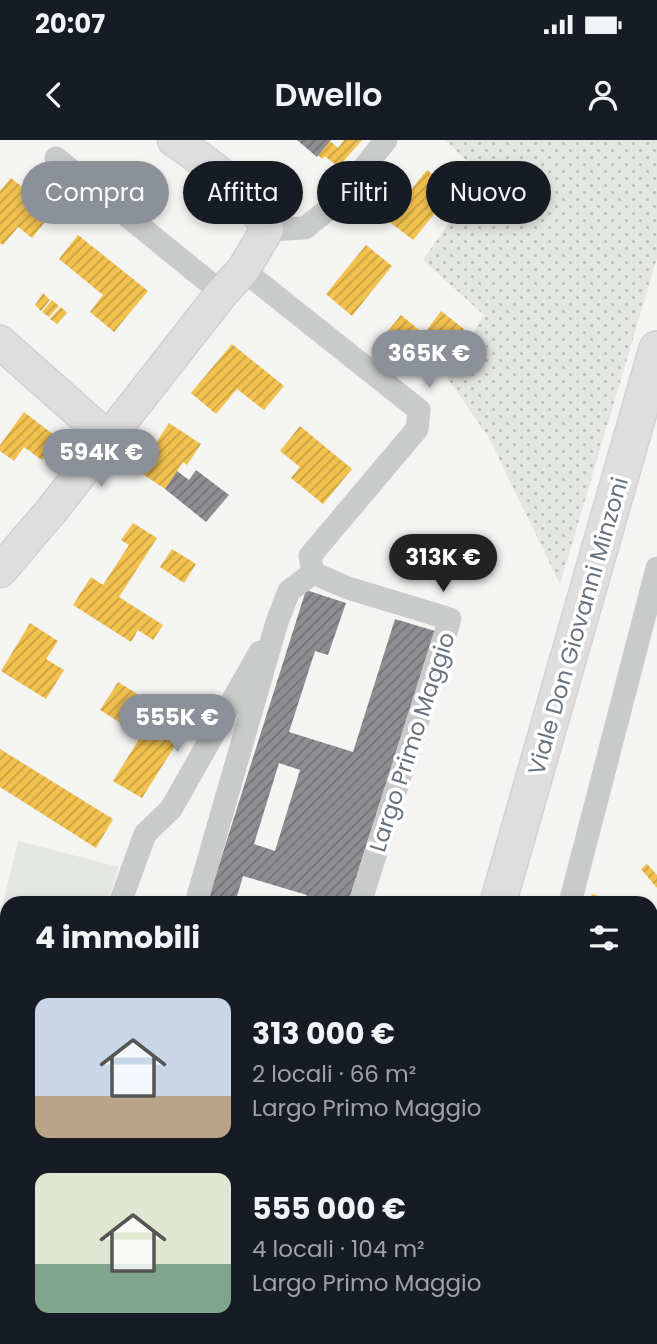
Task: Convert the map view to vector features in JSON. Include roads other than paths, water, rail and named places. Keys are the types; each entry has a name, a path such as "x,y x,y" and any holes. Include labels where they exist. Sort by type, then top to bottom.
{"main road":[{"name":"Viale Don Giovanni Minzoni","path":"500,896 657,349"}],"street":[{"path":"174,140 237,188 259,212 267,230"},
{"path":"267,230 305,228 335,204 386,140"},
{"path":"56,158 222,293"},
{"path":"0,570 52,510 107,437 243,270 267,230"},
{"path":"199,896 277,622 289,591 313,573 310,556 417,429 419,410 243,270"},
{"path":"0,342 107,437"},
{"path":"0,593 52,510"},
{"path":"572,896 657,568"},
{"name":"Largo Primo Maggio","path":"313,573 348,588 450,619 362,896"},
{"path":"123,896 145,834 171,809 277,622"}]}
